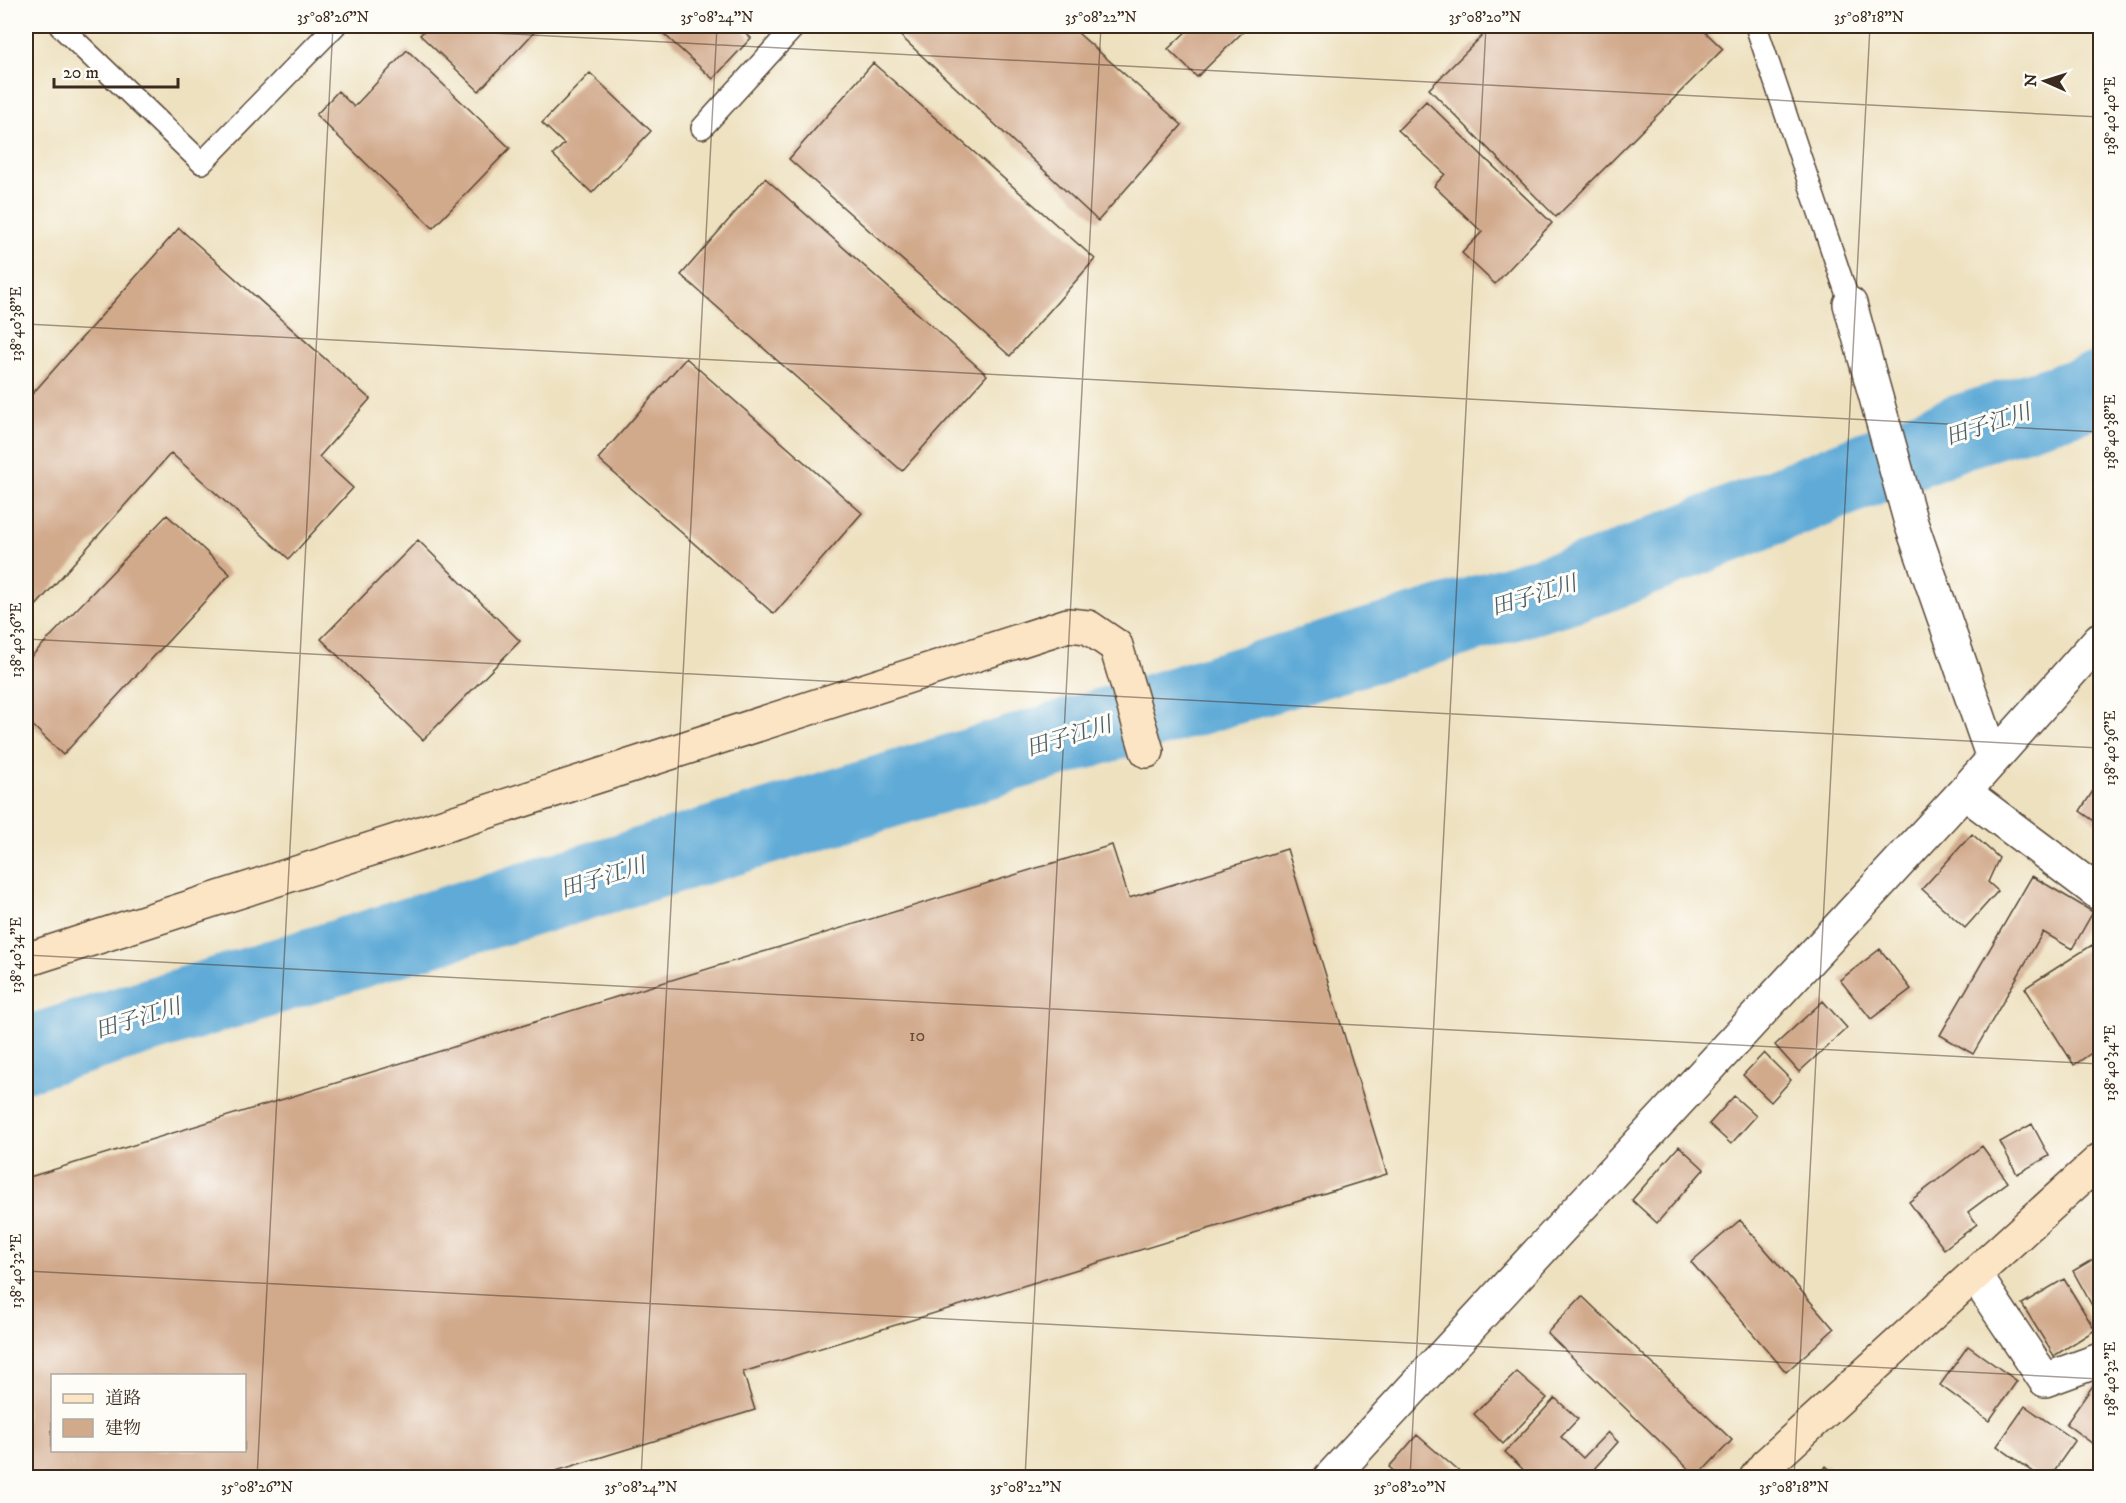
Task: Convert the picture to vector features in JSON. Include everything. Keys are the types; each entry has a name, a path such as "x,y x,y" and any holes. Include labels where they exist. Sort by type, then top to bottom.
{"street":[{"path":"1850,304 1911,523 1993,758"},
{"path":"26,960 1068,625 1088,627 1116,646 1147,751"},
{"path":"1330,1478 1964,792 2100,639"},
{"path":"1964,792 2100,894"},
{"path":"1756,1478 1766,1466 2100,1160"},
{"path":"1976,1275 2045,1380 2100,1360"}],"lane":[{"path":"60,26 202,163 335,26"},
{"path":"702,128 795,26"},
{"path":"1756,26 1850,304"}],"building":[{"path":"429,26 540,26 479,91 420,35"},
{"path":"655,26 738,26 751,38 713,79"},
{"path":"890,26 1070,26 1182,125 1098,221"},
{"path":"1192,26 1249,26 1197,77 1168,49"},
{"path":"1492,26 1699,26 1723,49 1556,217 1429,89"},
{"path":"407,50 510,148 433,228 316,115 338,91 354,107"},
{"path":"873,63 1095,259 1010,356 789,159"},
{"path":"590,73 651,131 592,193 553,155 564,144 542,123"},
{"path":"1426,101 1552,223 1495,284 1462,253 1482,232 1434,186 1445,174 1398,130"},
{"path":"765,178 987,375 902,471 681,275"},
{"path":"179,228 370,399 319,457 353,488 289,559 171,453 26,617 26,401"},
{"path":"686,358 862,513 774,614 598,459"},
{"path":"167,515 230,574 63,755 26,719 26,662"},
{"path":"418,540 520,641 423,740 321,639"},
{"path":"2100,780 2100,825 2080,811"},
{"path":"1972,834 1999,858 1988,882 1998,891 1965,928 1922,889"},
{"path":"1112,845 1129,898 1287,849 1387,1174 743,1372 755,1410 533,1478 26,1478 26,1178"},
{"path":"2032,876 2093,912 2072,949 2043,932 1973,1054 1940,1035"},
{"path":"2092,945 2100,959 2100,1047 2074,1065 2025,988"},
{"path":"1880,949 1911,989 1871,1019 1840,980"},
{"path":"1823,1001 1847,1028 1799,1072 1775,1045"},
{"path":"1764,1053 1791,1080 1771,1102 1743,1075"},
{"path":"1734,1096 1756,1116 1731,1144 1709,1124"},
{"path":"2032,1124 2049,1156 2017,1174 2000,1142"},
{"path":"1679,1146 1704,1169 1657,1223 1632,1200"},
{"path":"1982,1146 2008,1182 1968,1212 1977,1224 1944,1249 1909,1202"},
{"path":"1740,1220 1834,1329 1786,1372 1691,1262"},
{"path":"2100,1255 2100,1320 2073,1271"},
{"path":"2064,1279 2095,1330 2054,1356 2022,1304"},
{"path":"1582,1296 1732,1440 1697,1477 1547,1333"},
{"path":"1968,1346 2017,1381 1989,1421 1940,1385"},
{"path":"1517,1372 1547,1398 1503,1444 1474,1414"},
{"path":"2094,1384 2100,1388 2100,1449 2066,1424"},
{"path":"1555,1398 1578,1419 1561,1437 1583,1458 1608,1432 1618,1442 1586,1478 1532,1478 1505,1452"},
{"path":"2025,1406 2075,1441 2049,1478 2042,1478 1997,1446"},
{"path":"1417,1435 1462,1474 1459,1478 1402,1478 1389,1467"},
{"path":"1826,1466 1841,1478 1818,1478"}],"waterway":[{"name":"田子江川","path":"26,1054 413,934 1601,576 1960,432 2100,389"}]}
